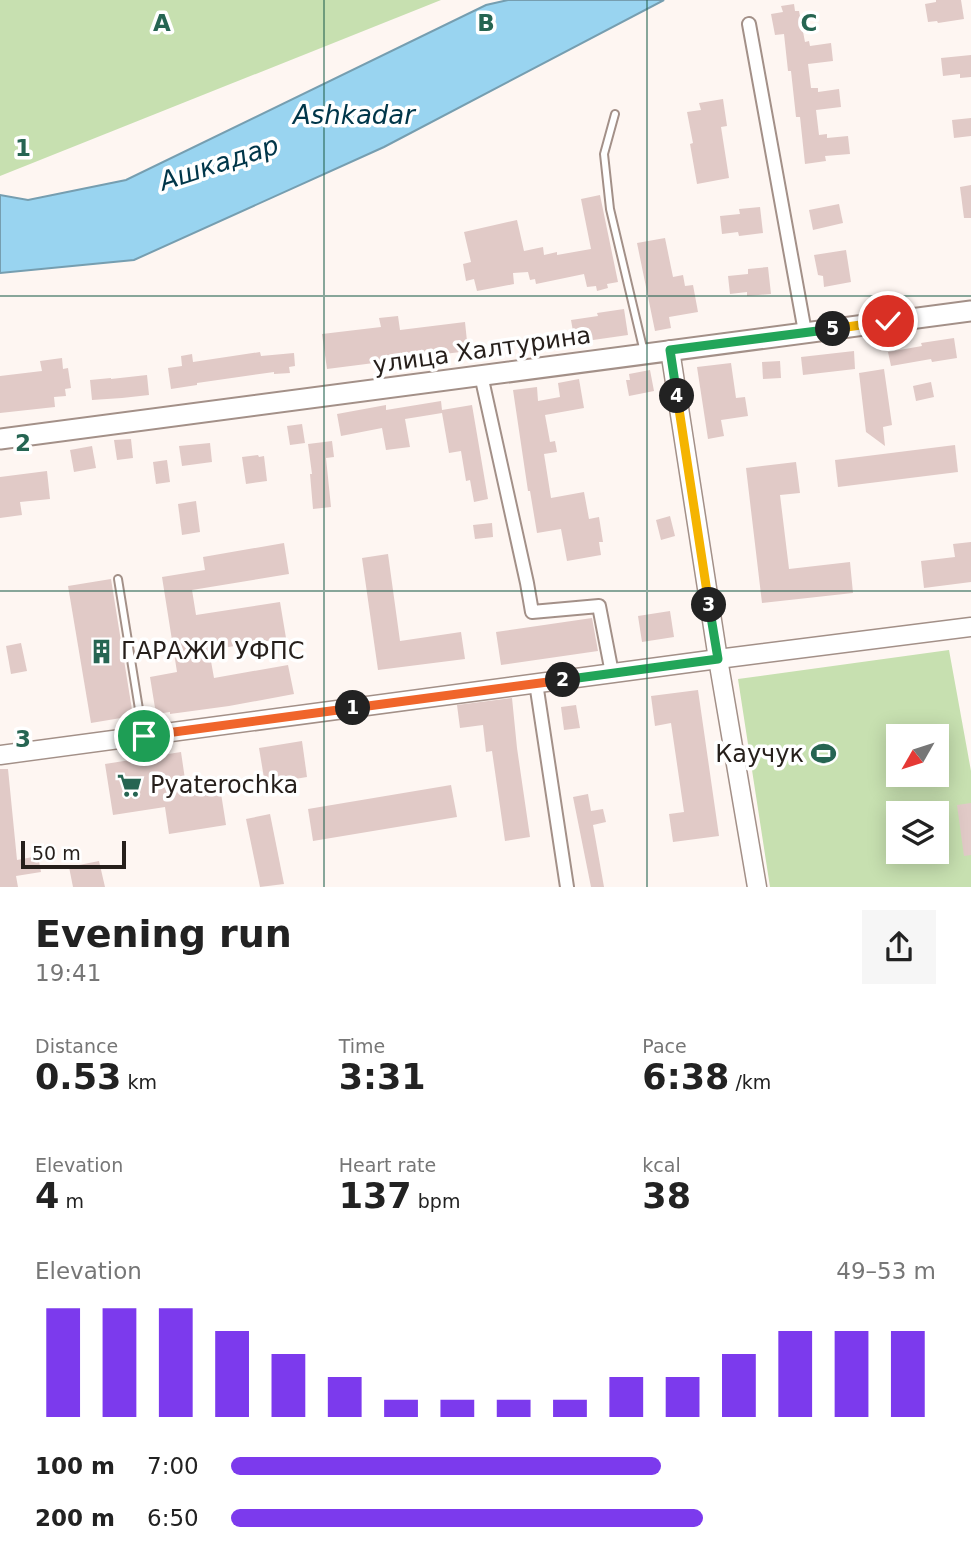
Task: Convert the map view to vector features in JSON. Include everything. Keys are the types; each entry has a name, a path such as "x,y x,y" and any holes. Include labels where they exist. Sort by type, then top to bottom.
{"main road":[{"name":"улица Халтурина","path":"0,439 971,311"}],"street":[{"path":"750,24 806,332"},
{"path":"670,350 757,887"},
{"path":"481,375 532,612 599,606 612,673"},
{"path":"0,755 971,627"},
{"path":"536,683 567,887"}],"lane":[{"path":"615,114 604,154 610,209 644,353"},
{"path":"118,579 144,736"}],"green space":[{"path":"0,0 441,0 0,176"},
{"name":"Каучук","path":"949,650 971,771 971,887 770,887 738,679"}],"water":[{"name":"Ashkadar","path":"508,0 664,0 384,147 134,260 0,273 0,195 28,200 126,180 486,5"}],"building":[{"path":"936,0 961,0 964,19 928,22 925,4"},
{"path":"794,4 795,11 799,11 805,42 809,41 810,46 831,43 833,61 808,64 811,88 818,88 818,92 839,89 841,107 816,110 819,135 827,134 827,138 848,136 850,154 825,156 826,161 805,164 800,117 796,117 784,34 775,35 771,14 783,12 781,6"},
{"path":"971,55 971,77 960,78 960,74 943,76 941,58"},
{"path":"723,99 727,126 721,127 729,178 697,184 687,112 701,110 699,103"},
{"path":"971,118 971,136 954,138 952,120"},
{"path":"971,185 971,218 964,218 960,187"},
{"path":"600,195 618,282 607,284 608,288 597,291 596,286 587,287 584,274 536,284 535,279 530,280 528,272 513,273 514,284 477,291 474,279 466,281 463,264 471,262 464,232 517,220 524,251 543,247 544,255 557,252 557,255 591,249 581,199"},
{"path":"839,204 843,223 813,230 809,210"},
{"path":"760,207 763,233 739,236 738,232 722,234 720,216 740,214 739,209"},
{"path":"665,238 673,277 683,275 685,286 693,285 698,312 669,317 671,328 655,331 637,243"},
{"path":"846,250 851,282 824,287 823,276 818,275 814,255"},
{"path":"768,267 771,294 730,294 728,276 748,274 748,269"},
{"path":"624,309 628,335 579,342 578,336 574,337 571,320"},
{"path":"398,316 400,330 465,322 468,351 327,369 322,334 381,327 379,318"},
{"path":"954,338 957,358 932,362 931,359 891,366 888,352"},
{"path":"854,351 855,369 803,375 801,357"},
{"path":"260,352 261,356 294,353 295,366 289,367 290,373 274,372 171,389 168,368 182,366 181,356 192,354 193,362"},
{"path":"62,358 63,369 68,368 71,388 65,389 66,396 54,397 55,407 0,413 0,376 42,371 40,361"},
{"path":"780,361 781,378 763,379 762,362"},
{"path":"731,363 736,398 745,397 748,416 721,420 724,436 708,439 697,367"},
{"path":"884,369 892,425 883,427 885,446 866,432 859,373"},
{"path":"650,370 654,391 629,396 626,380 630,380 629,374"},
{"path":"147,375 149,395 92,400 90,380"},
{"path":"579,379 584,408 545,415 550,442 555,441 557,452 544,454 551,498 584,492 589,519 599,517 603,542 599,542 601,555 567,561 561,529 537,533 513,390 537,387 538,401 560,397 558,383"},
{"path":"931,382 934,397 916,401 913,386"},
{"path":"441,401 442,410 472,405 488,499 474,502 470,480 466,481 461,451 449,453 442,413 405,419 410,447 386,450 382,428 341,436 337,414 386,405 386,410"},
{"path":"302,424 305,443 290,445 287,426"},
{"path":"131,439 133,458 117,460 114,440"},
{"path":"332,441 334,457 326,458 331,507 313,509 308,444"},
{"path":"210,443 212,462 182,466 179,446"},
{"path":"955,445 958,472 838,487 835,460"},
{"path":"92,446 96,468 74,472 70,450"},
{"path":"264,456 267,481 246,484 242,457"},
{"path":"167,460 170,482 156,484 153,462"},
{"path":"796,462 800,493 780,495 789,569 850,562 853,593 762,603 746,468"},
{"path":"47,471 50,499 20,502 22,515 0,518 0,477"},
{"path":"196,501 200,532 182,535 178,504"},
{"path":"670,516 675,536 661,540 656,520"},
{"path":"492,523 493,537 475,539 473,525"},
{"path":"971,542 971,582 924,588 921,561 955,557 953,544"},
{"path":"284,543 289,574 192,590 196,615 280,602 286,638 209,650 214,678 288,665 294,694 229,706 156,714 150,677 177,672 162,577 205,570 203,557"},
{"path":"388,554 400,641 461,632 465,659 378,670 362,558"},
{"name":"ГАРАЖИ УФПС","path":"111,579 133,716 91,723 68,586"},
{"path":"670,611 674,637 642,642 638,616"},
{"path":"592,618 598,651 501,665 496,632"},
{"path":"21,643 27,671 11,674 6,646"},
{"path":"698,690 719,836 673,842 669,814 684,812 671,723 655,726 651,696"},
{"path":"512,698 530,837 505,841 492,751 486,752 483,725 460,728 457,705"},
{"path":"576,705 580,728 564,730 561,707"},
{"path":"302,741 307,777 265,784 259,748"},
{"path":"181,752 187,793 220,787 226,825 169,834 165,807 113,815 105,764"},
{"path":"0,769 8,769 17,860 38,856 41,872 16,876 18,887 0,887"},
{"path":"451,785 457,817 313,841 308,809"},
{"path":"588,794 591,811 603,809 606,822 593,825 604,887 591,887 573,797"},
{"path":"971,803 971,855 964,856 957,805"},
{"path":"270,814 284,884 260,887 246,819"},
{"path":"99,861 105,887 73,887 69,867"}],"place":[{"name":"ГАРАЖИ УФПС","path":"101,651"},
{"name":"Каучук","path":"824,754"},
{"name":"Pyaterochka","path":"130,785"}],"route":[{"path":"144,736 718,659 670,350 888,321"}],"water label":[{"name":"Ашкадар","path":"219,163"}]}
